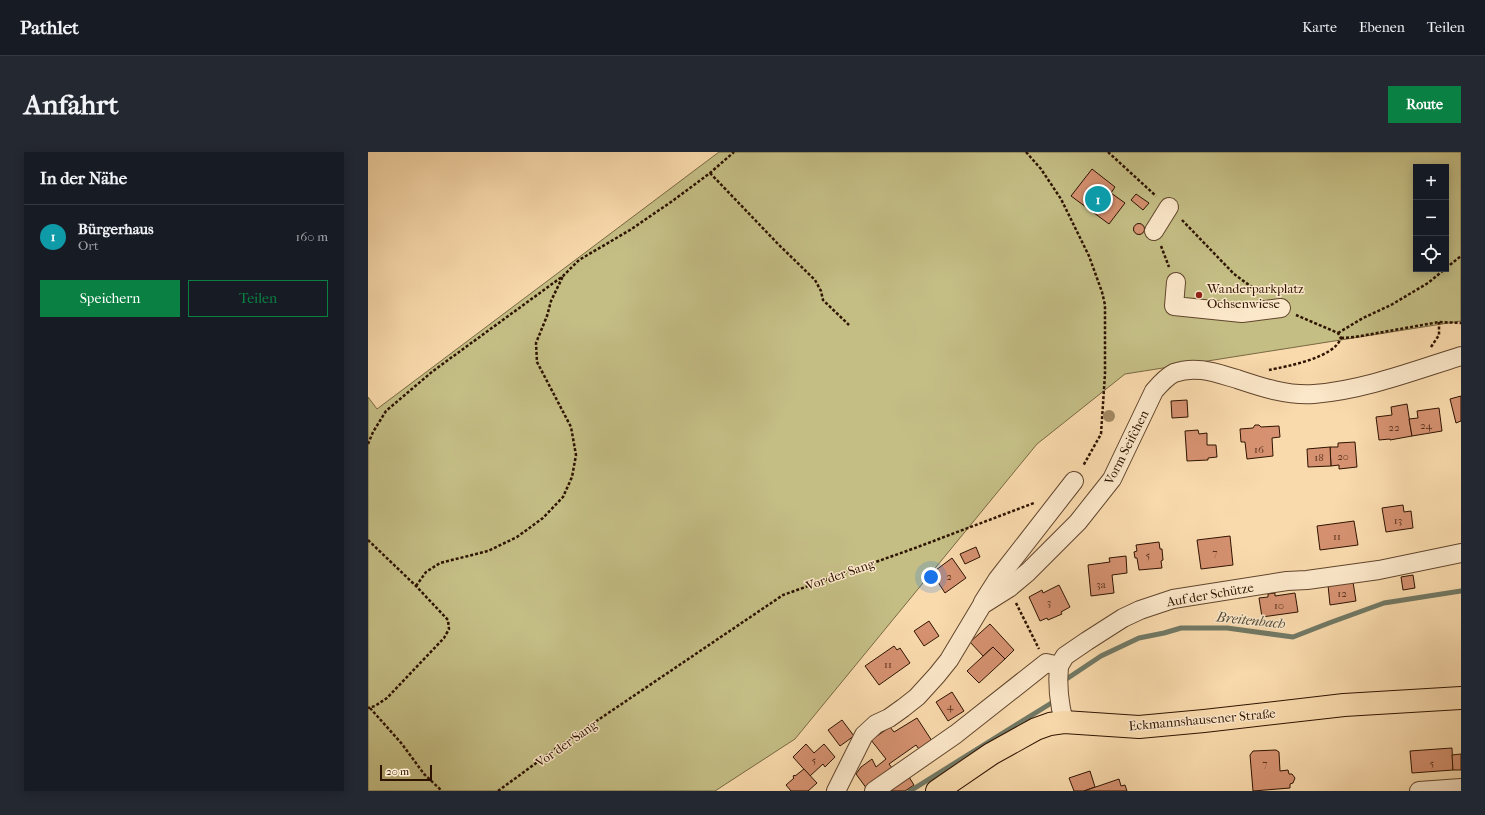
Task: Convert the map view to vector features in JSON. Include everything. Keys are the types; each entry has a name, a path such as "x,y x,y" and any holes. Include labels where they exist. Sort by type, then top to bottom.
{"main road":[{"name":"Eckmannshausener Straße","path":"937,791 991,754 1036,729 1050,724 1064,722 1139,727 1204,722 1344,705 1461,698"}],"street":[{"path":"1154,231 1170,207"},
{"path":"1176,282 1174,306 1242,313 1281,308"},
{"name":"Vorm Seifchen","path":"836,791 864,735 876,724 889,718 917,697 937,675 956,649 982,605 1009,588 1028,572 1078,522 1112,479 1154,391 1162,380 1174,373 1189,369 1208,370 1283,392 1313,394 1363,386 1461,356"},
{"path":"982,605 997,580 1074,481"},
{"name":"Auf der Schütze","path":"874,791 1087,641 1118,621 1140,610 1173,598 1287,581 1308,580 1379,570 1461,553"},
{"path":"1052,665 1064,722"},
{"path":"1419,791 1461,788"}],"path":[{"path":"368,444 373,432 386,411 433,371 563,276 579,260 630,230 710,173 734,152"},
{"path":"1026,152 1041,169 1061,199 1089,256 1105,304 1105,374 1101,434 1074,481"},
{"path":"1108,152 1170,207 1234,274 1281,308 1338,333 1341,338"},
{"path":"710,173 779,245 816,280 823,300 849,325"},
{"path":"1154,231 1176,282"},
{"path":"1449,266 1461,256"},
{"path":"1338,333 1391,305 1428,283 1442,272"},
{"path":"416,586 426,572 440,563 488,551 517,537 543,518 563,497 572,477 576,454 571,428 537,362 536,343 547,316 551,301 563,276"},
{"path":"1341,338 1355,337 1439,322 1461,323"},
{"path":"1268,370 1291,366 1311,359 1331,350 1340,342 1341,338"},
{"name":"Vor der Sang","path":"498,791 558,748 783,595 915,548 1034,502"},
{"path":"368,540 416,586 448,620 449,629 444,638 387,698 369,708 402,744 424,774 442,791"},
{"path":"1009,588 1052,665"}],"shaded area":[{"path":"719,152 1461,152 1461,321 1125,374 1037,444 795,739 715,791 368,791 368,397 377,409"}],"building":[{"path":"1092,169 1115,187 1111,193 1125,203 1109,224 1071,196"},
{"path":"1136,194 1149,203 1143,210 1131,200"},
{"path":"1137,224 1141,224 1143,225 1143,233 1137,234 1134,231 1134,227"},
{"path":"1461,396 1461,421 1456,423 1450,399"},
{"path":"1187,400 1188,417 1172,418 1171,401"},
{"path":"1407,404 1412,436 1390,440 1379,440 1376,417 1392,415 1391,407"},
{"path":"1439,408 1442,431 1412,436 1409,419 1418,418 1417,411"},
{"path":"1255,425 1259,425 1261,427 1279,426 1280,437 1272,438 1273,456 1247,459 1245,442 1241,442 1240,429 1253,428"},
{"path":"1198,430 1199,434 1207,433 1207,445 1216,445 1217,457 1208,458 1208,460 1187,461 1185,431"},
{"path":"1355,442 1357,467 1339,469 1339,465 1331,466 1330,447 1338,447 1338,443"},
{"path":"1330,447 1331,466 1308,467 1307,449"},
{"path":"1403,505 1404,512 1411,511 1413,528 1386,532 1382,508"},
{"path":"1354,521 1358,545 1320,550 1317,526"},
{"path":"1230,536 1233,565 1201,569 1197,540"},
{"path":"1159,542 1160,549 1162,549 1162,568 1139,570 1137,558 1135,558 1134,552 1137,551 1136,545"},
{"path":"976,547 980,557 965,564 960,554"},
{"path":"1126,556 1127,573 1112,575 1114,593 1091,596 1088,565 1110,562 1109,558"},
{"path":"952,558 966,578 945,593 932,573"},
{"path":"1413,575 1415,588 1403,590 1401,577"},
{"path":"1353,582 1356,601 1330,605 1328,585"},
{"path":"1059,585 1070,607 1061,612 1062,614 1048,620 1047,618 1040,621 1029,597 1042,590 1043,593"},
{"path":"1275,593 1275,596 1295,593 1298,612 1262,617 1259,598 1268,597 1268,594"},
{"path":"929,621 939,636 924,646 914,631"},
{"path":"990,624 1014,650 1005,659 993,647 983,656 970,642"},
{"path":"894,646 897,650 900,648 910,663 879,685 865,666"},
{"path":"993,647 1005,659 979,683 967,671"},
{"path":"952,692 964,711 948,721 936,702"},
{"path":"917,718 934,744 921,752 916,745 889,764 893,769 867,789 856,774 861,767 872,759 876,767 886,759 871,740 890,727 894,732"},
{"path":"842,720 854,736 840,746 828,730"},
{"path":"806,744 814,753 824,744 835,757 825,767 823,764 810,776 793,757"},
{"path":"1452,748 1453,770 1412,773 1410,751"},
{"path":"1276,750 1279,752 1280,771 1288,770 1289,774 1292,774 1295,778 1293,783 1290,784 1290,788 1253,791 1250,755 1253,751"},
{"path":"1461,754 1461,770 1453,770 1452,755"},
{"path":"804,769 817,783 808,791 791,791 786,785 794,778 794,775 795,776"},
{"path":"1090,771 1095,787 1084,791 1074,791 1069,778"},
{"path":"909,777 914,785 905,791 888,791"},
{"path":"1119,779 1121,786 1125,785 1127,791 1084,791"}],"waterway":[{"name":"Breitenbach","path":"1068,678 1101,656 1139,638 1181,628 1227,628 1293,637 1384,603 1461,591"},
{"name":"Breitenbach","path":"910,791 1053,702"}],"place":[{"name":"Bürgerhaus","path":"1098,199"},
{"name":"Wanderparkplatz Ochsenwiese","path":"1199,295"}]}
